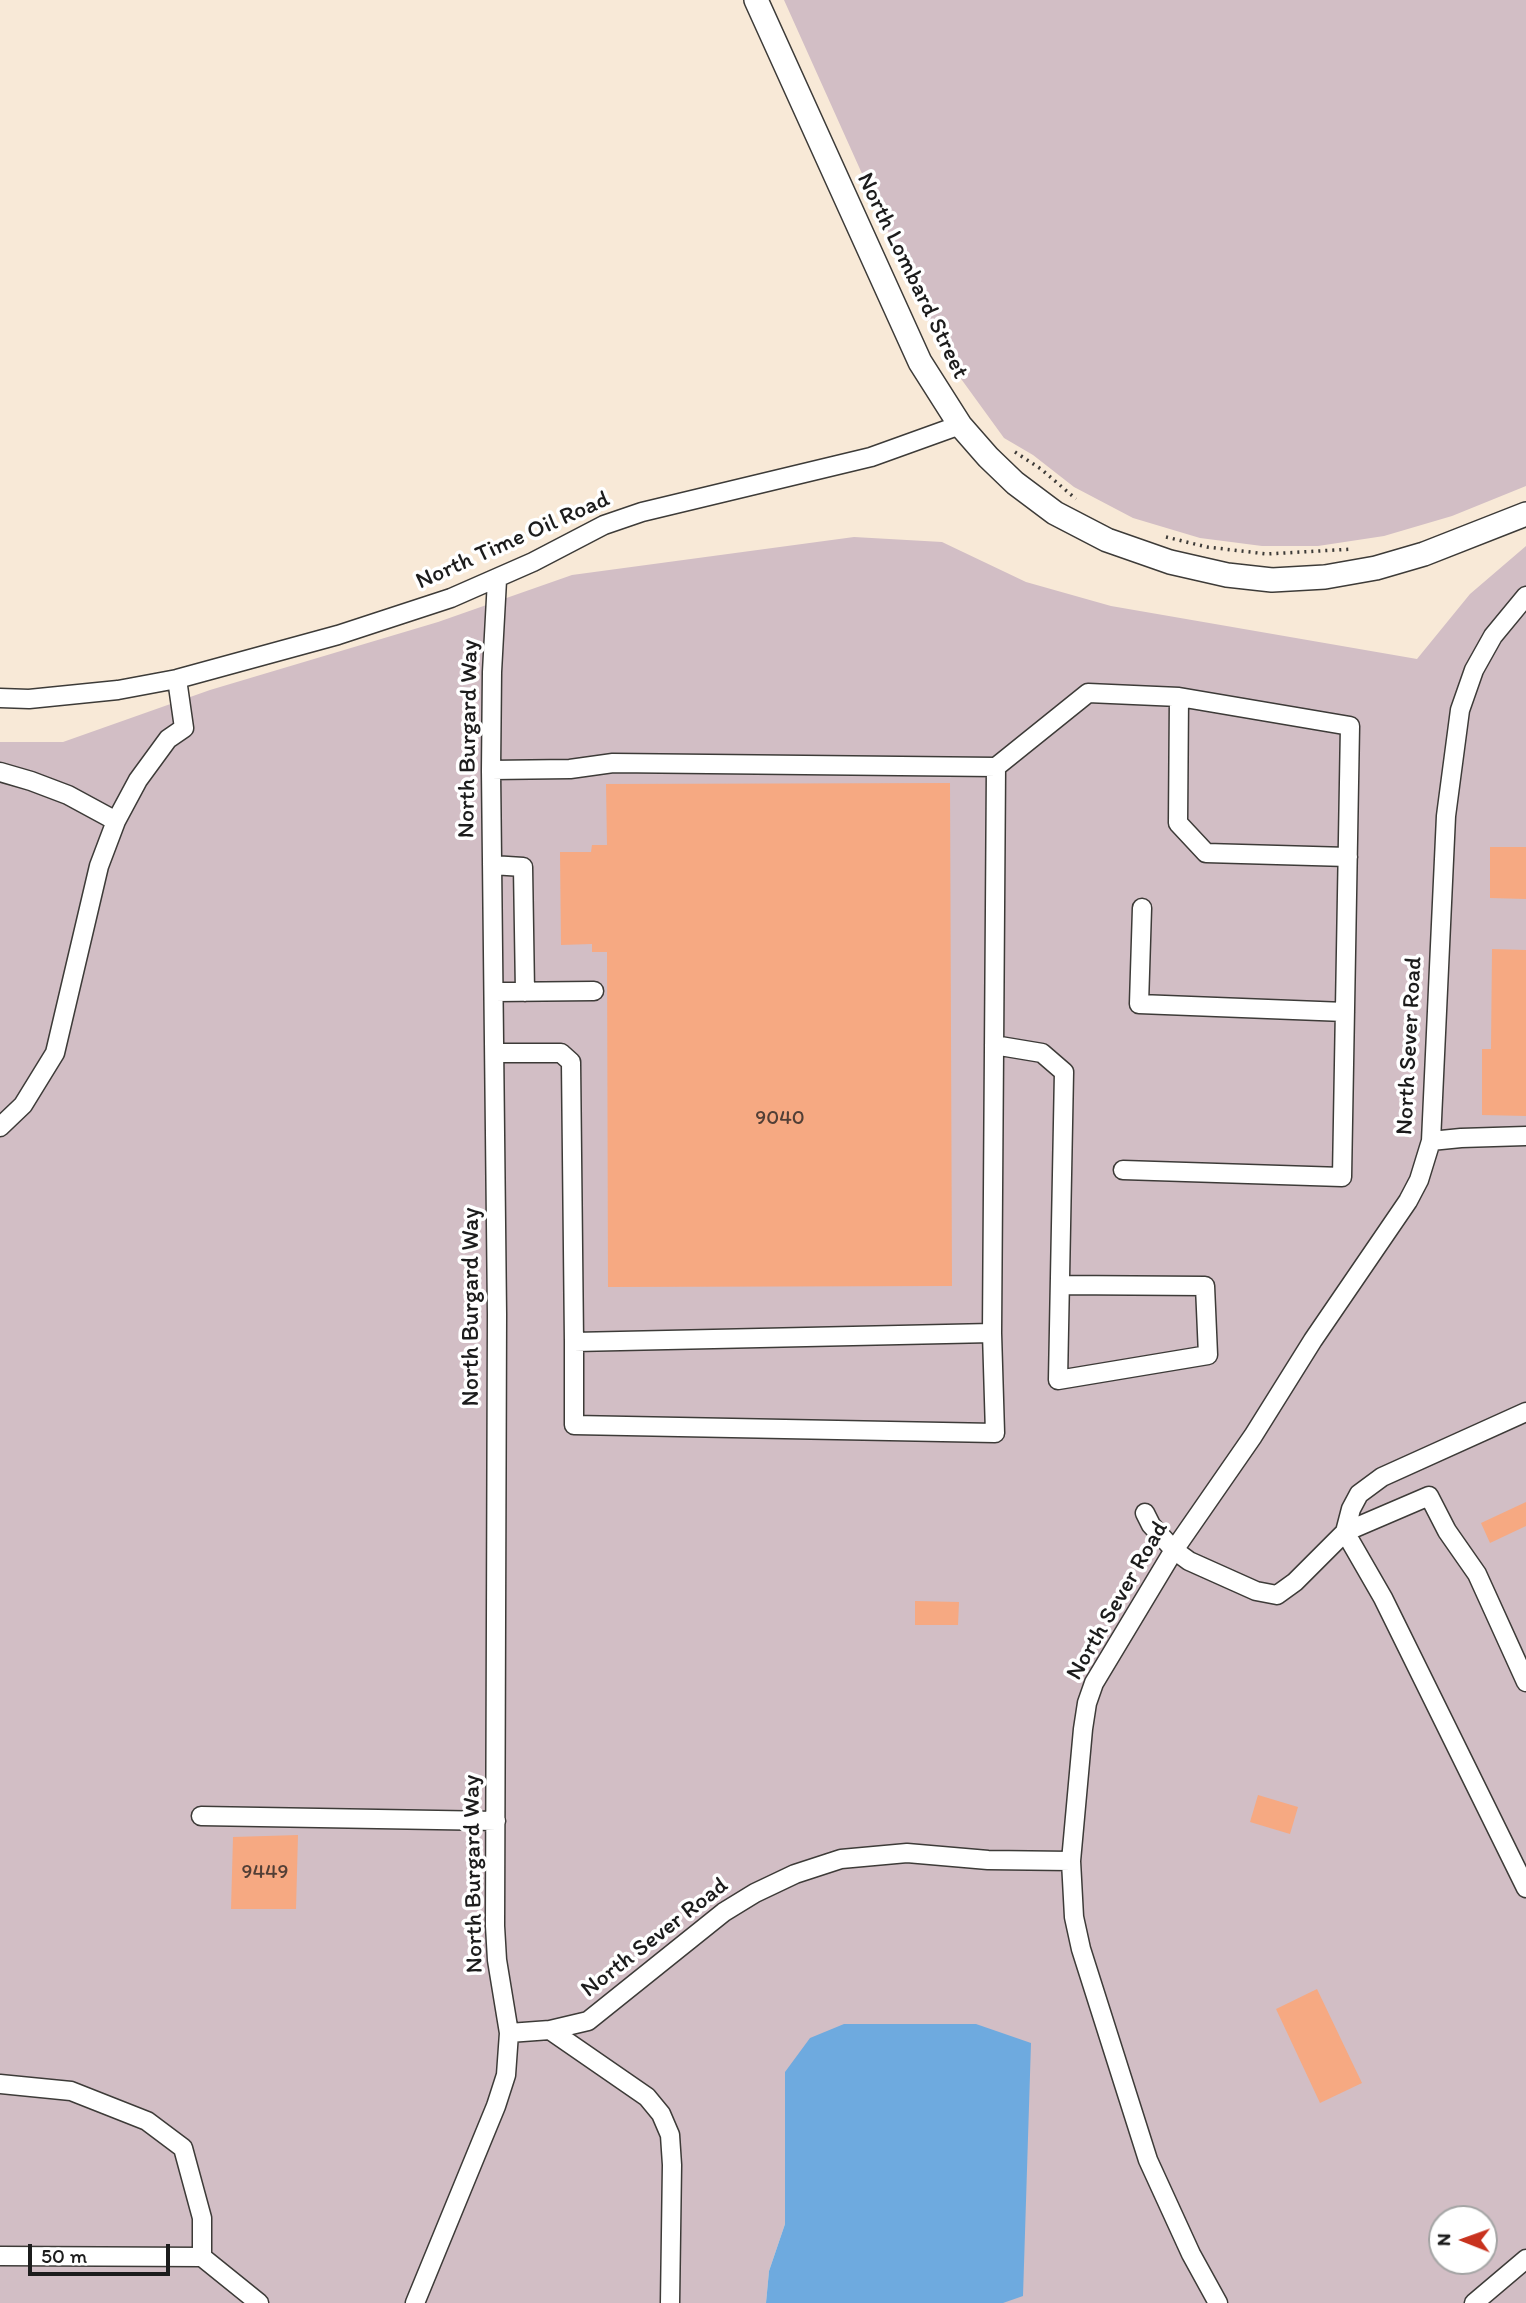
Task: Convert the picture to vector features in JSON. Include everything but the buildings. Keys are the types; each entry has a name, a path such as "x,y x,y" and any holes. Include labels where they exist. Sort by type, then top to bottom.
{"main road":[{"name":"North Lombard Street","path":"756,0 920,362 960,425 988,457 1055,513 1081,528 1170,562 1227,575 1284,579 1325,578 1356,573 1424,554 1526,514"}],"street":[{"name":"North Time Oil Road","path":"0,698 73,696 177,679 399,616 497,579 604,525 642,512 871,457 960,425"},
{"name":"North Burgard Way","path":"497,579 491,770 495,1053 497,1960 509,2033"},
{"name":"North Sever Road","path":"509,2033 550,2030 588,2021 724,1912 755,1893 795,1874 841,1859 907,1853 988,1860 1070,1861 1083,1729 1094,1683 1174,1550 1253,1436 1313,1340 1408,1201 1419,1180 1431,1141 1446,816 1460,710 1474,670 1497,629 1526,596"},
{"path":"0,1127 23,1105 55,1053 99,866 116,821 138,780 168,739 184,727 177,679"},
{"path":"491,770 570,769 613,763 996,767 1088,692 1179,697 1350,726 1342,1177 1123,1170"},
{"path":"1179,697 1178,823 1206,853 1348,857"},
{"path":"495,1053 561,1053 571,1062 574,1425 995,1433 992,1333 996,767"},
{"path":"0,772 32,780 68,795 116,821"},
{"path":"492,865 523,867 525,992"},
{"path":"1142,908 1139,1004 1345,1012"},
{"path":"494,992 594,991"},
{"path":"994,1045 1042,1053 1064,1072 1058,1380 1209,1355 1205,1286 1060,1284"},
{"path":"1431,1141 1526,1136"},
{"path":"574,1342 992,1333"},
{"path":"1526,1412 1382,1477 1359,1494 1351,1509 1345,1532 1382,1598 1526,1888"},
{"path":"1145,1513 1151,1525 1174,1550 1189,1561 1227,1580 1256,1591 1277,1595 1295,1582 1345,1532 1429,1496 1447,1531 1477,1574 1526,1682"},
{"path":"201,1816 496,1821"},
{"path":"1070,1861 1074,1917 1081,1949 1148,2160 1191,2254 1218,2303"},
{"path":"550,2030 647,2097 661,2114 670,2136 672,2165 670,2303"},
{"path":"415,2303 496,2106 506,2075 509,2033"},
{"path":"0,2084 71,2091 147,2121 183,2148 202,2218 202,2257"},
{"path":"0,2256 202,2257 259,2303"},
{"path":"1474,2303 1526,2259"}],"path":[{"path":"1010,449 1041,469 1078,500"},
{"path":"1156,534 1207,547 1247,552 1293,554 1358,549"}],"shaded area":[{"path":"784,0 1526,0 1526,486 1452,516 1384,536 1318,546 1262,546 1200,538 1133,518 1074,487 1033,455 1004,438 943,354"},
{"path":"854,537 942,542 1026,582 1111,606 1417,659 1470,594 1526,546 1526,2303 1003,2303 785,2072 785,2224 769,2271 766,2303 0,2303 0,742 63,742 210,690 438,622 572,575"}],"water":[{"path":"844,2024 976,2024 1031,2043 1023,2296 1003,2303 766,2303 769,2271 785,2224 785,2072 810,2038"}]}
